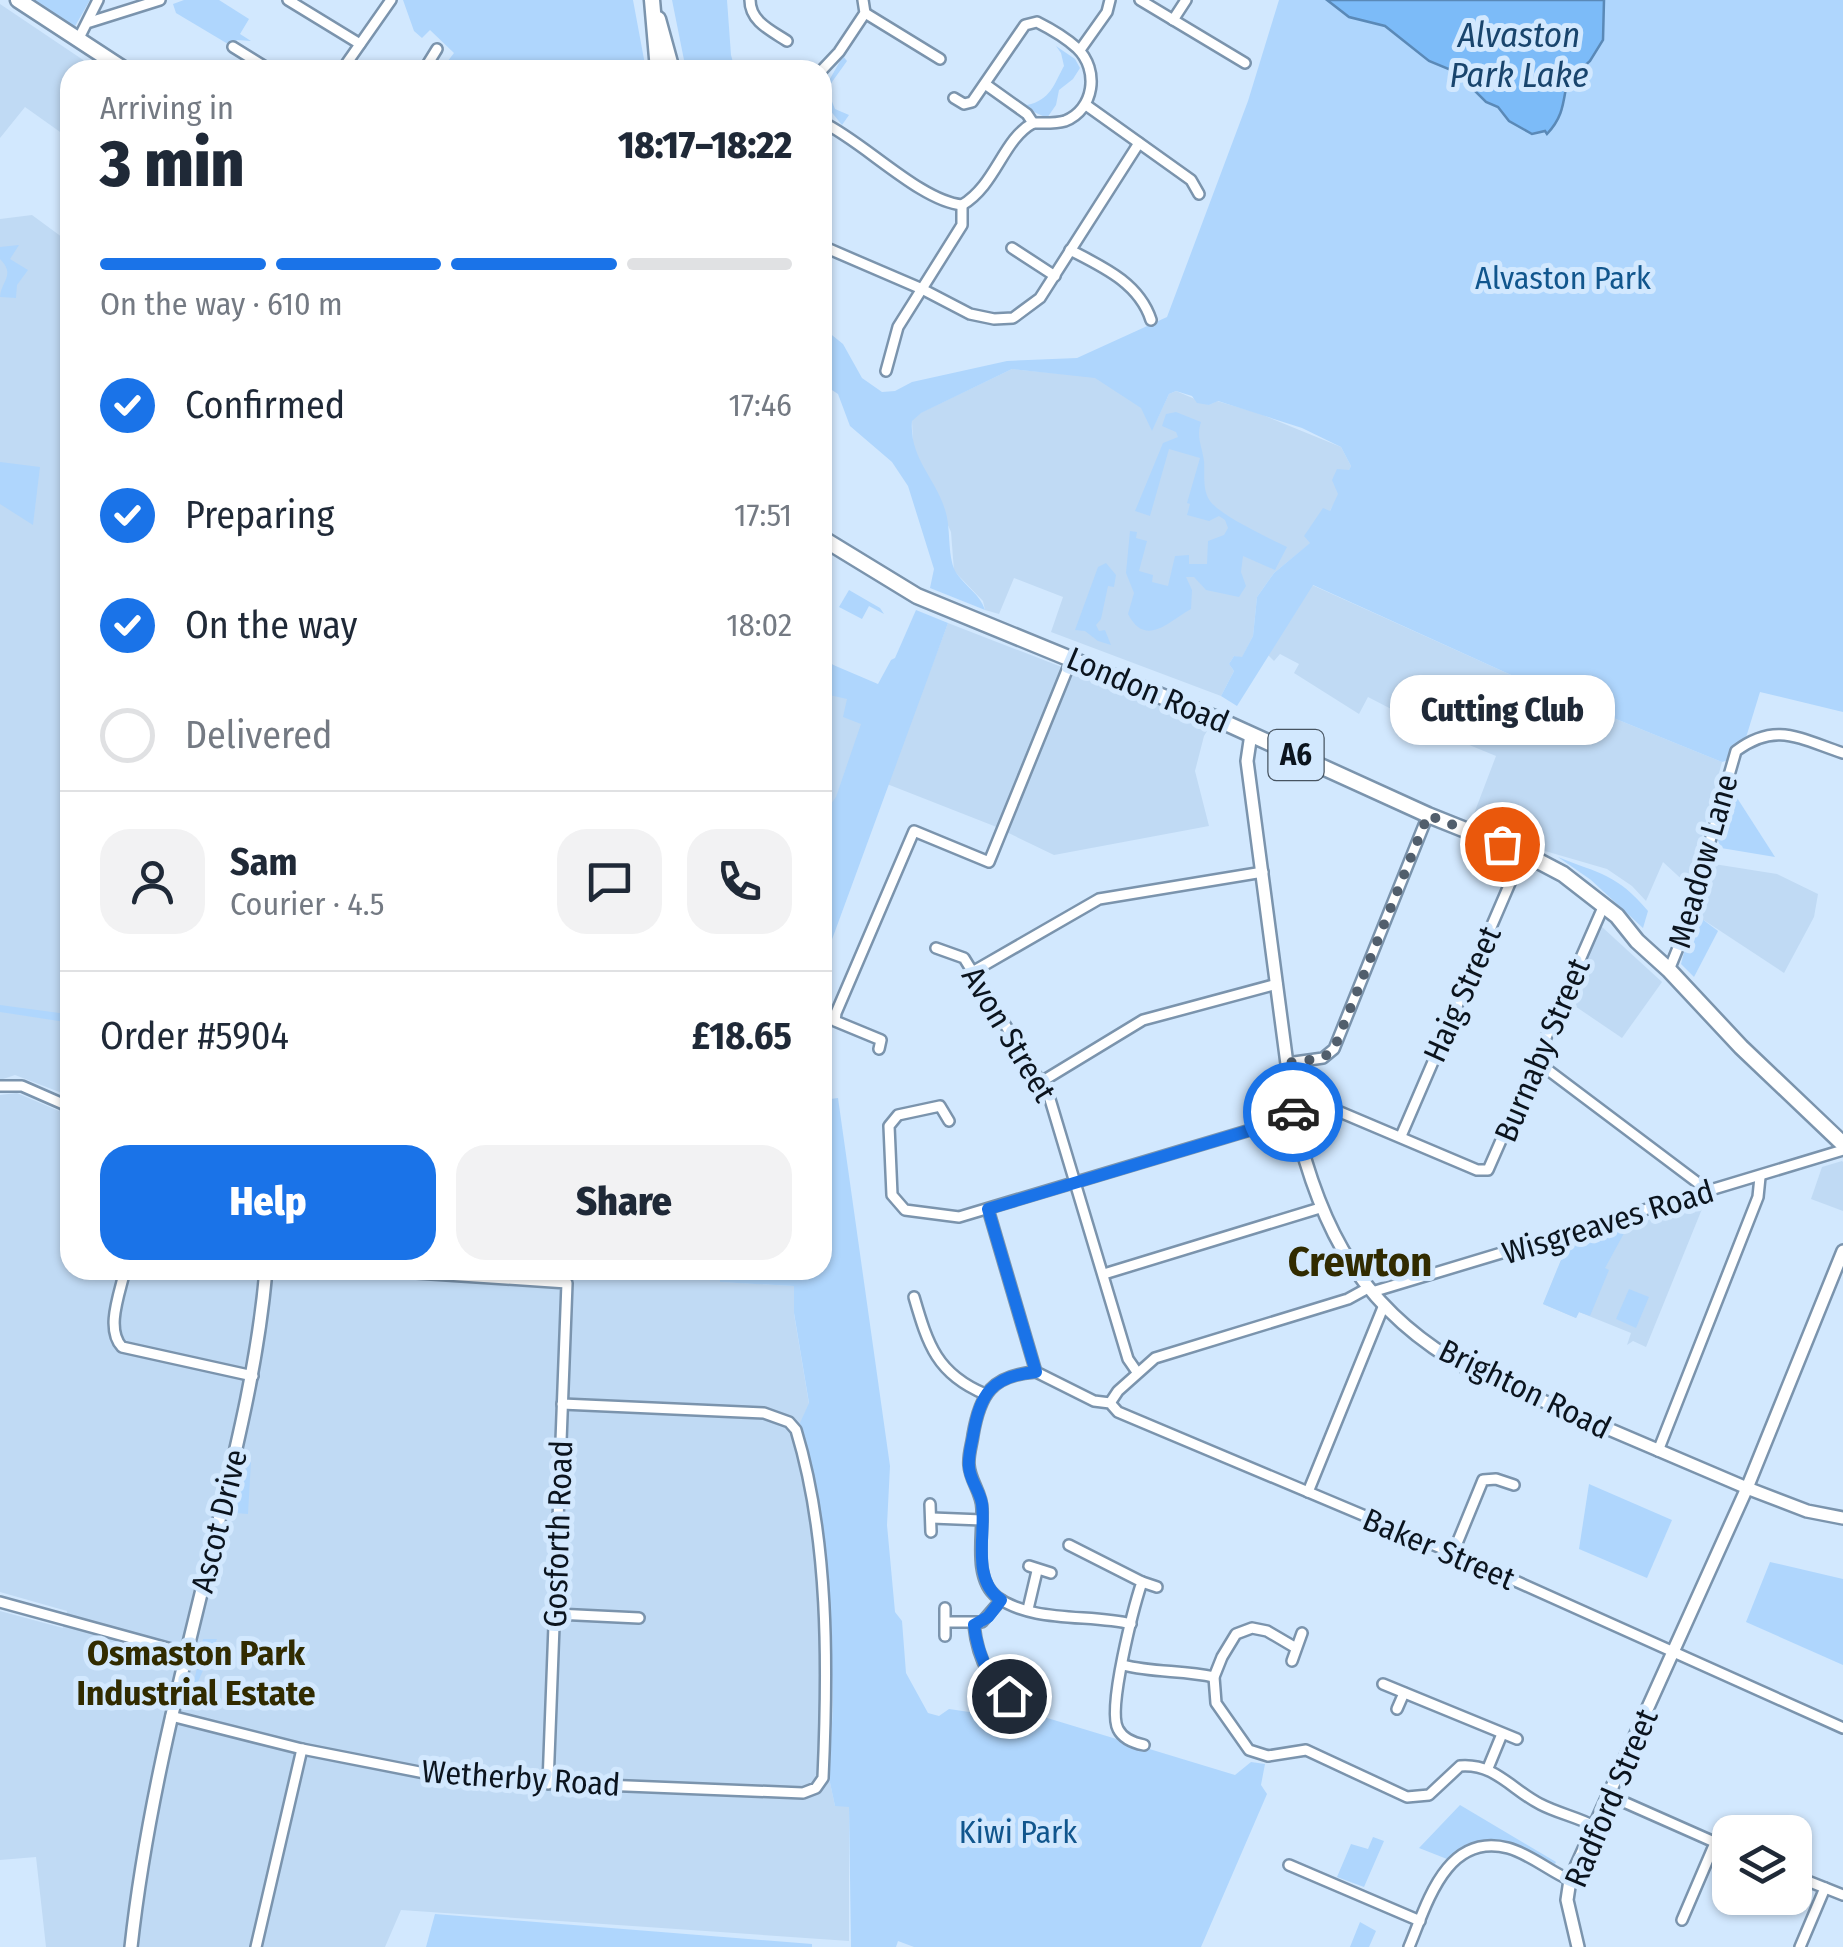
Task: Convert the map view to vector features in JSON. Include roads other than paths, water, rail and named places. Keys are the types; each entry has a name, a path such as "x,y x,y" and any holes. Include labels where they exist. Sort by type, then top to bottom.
{"main road":[{"path":"18,0 111,60"},
{"path":"652,2 657,60"},
{"path":"652,2 670,60"},
{"name":"London Road","path":"832,544 917,596 1251,734 1428,815 1524,852 1563,874 1657,952 1748,1054 1843,1147"}],"street":[{"path":"80,38 98,0"},
{"path":"90,22 160,0"},
{"path":"288,0 360,44"},
{"path":"750,0 750,12 755,18 787,41"},
{"path":"831,60 865,13 863,0"},
{"path":"1080,50 1107,12 1110,0"},
{"path":"1140,0 1245,63"},
{"path":"1173,20 1186,0"},
{"path":"349,60 385,2"},
{"path":"865,13 940,59"},
{"path":"832,126 930,193 962,205 984,189 1018,136 1033,123 1058,123 1086,105 1092,81 1080,50 1042,24 1027,23 972,102 964,104 954,98"},
{"path":"901,51 910,39"},
{"path":"233,47 250,51 259,60"},
{"path":"430,60 437,49"},
{"path":"986,84 1027,114 1033,123"},
{"path":"1086,105 1191,180 1199,194"},
{"path":"832,250 922,288 970,314 1004,319 1028,310 1055,276 1138,143"},
{"path":"886,371 898,327 962,224 962,205"},
{"path":"1012,248 1055,276"},
{"path":"1070,250 1122,280 1151,304 1151,320"},
{"path":"879,1048 882,1040 835,1021 900,857 914,831 988,862 1072,658"},
{"name":"Meadow Lane","path":"1667,967 1682,938 1736,752 1760,736 1780,732 1843,753"},
{"name":"Brighton Road","path":"1251,734 1247,761 1294,1117 1320,1208 1370,1290 1440,1353 1468,1369 1747,1488 1808,1511 1843,1518"},
{"path":"1287,1063 1323,1058 1334,1049 1428,815"},
{"name":"Haig Street","path":"1401,1136 1524,852"},
{"path":"974,972 1091,902 1262,872"},
{"name":"Burnaby Street","path":"940,1106 898,1116 889,1126 894,1200 905,1210 959,1217 1294,1117 1340,1112 1478,1170 1488,1170 1604,905"},
{"name":"Avon Street","path":"950,952 953,939"},
{"name":"Avon Street","path":"936,948 960,954 974,972 1052,1105 1128,1358 1137,1372"},
{"path":"1041,1082 1143,1020 1277,984"},
{"path":"1536,1061 1710,1192"},
{"path":"0,1086 22,1086 60,1103"},
{"path":"935,1094 950,1121"},
{"name":"Wisgreaves Road","path":"1137,1372 1154,1358 1370,1290 1710,1192 1843,1147"},
{"path":"1658,1451 1758,1197 1760,1176"},
{"path":"1104,1274 1320,1208"},
{"path":"988,1209 1036,1372 1010,1377 985,1394 978,1410 968,1464 982,1501 985,1578 1001,1600 1028,1610 1081,1620 1098,1616 1132,1624"},
{"name":"Radford Street","path":"1578,1947 1568,1900 1570,1880 1747,1488 1843,1250"},
{"path":"122,1280 114,1327 115,1340 122,1348 253,1376"},
{"name":"Ascot Drive","path":"130,1947 142,1854 171,1716 253,1376 265,1280"},
{"name":"Gosforth Road","path":"523,1280 568,1283 548,1784"},
{"path":"914,1297 922,1325 949,1375 985,1394"},
{"path":"1308,1492 1384,1306"},
{"name":"Baker Street","path":"1036,1372 1094,1401 1110,1403 1118,1412 1452,1553 1843,1728"},
{"path":"1110,1403 1137,1372"},
{"name":"Wetherby Road","path":"171,1716 302,1749 455,1779 803,1792 816,1788 823,1778 825,1606 812,1506 796,1430 790,1422 764,1413 562,1404"},
{"path":"1452,1553 1483,1480 1496,1479 1514,1485"},
{"path":"930,1504 932,1532"},
{"path":"932,1518 982,1520"},
{"path":"1068,1544 1078,1555 1157,1587"},
{"path":"1028,1610 1033,1568 1051,1573"},
{"path":"1142,1582 1116,1690 1118,1728 1133,1742 1144,1745"},
{"path":"946,1622 974,1625 988,1617 1001,1600"},
{"path":"0,1602 186,1653"},
{"path":"945,1608 945,1636"},
{"path":"556,1614 638,1618"},
{"path":"974,1625 980,1652 998,1687 1009,1696 1027,1700"},
{"path":"1296,1648 1254,1628 1243,1630 1228,1644 1214,1677 1214,1696 1244,1746 1259,1754 1306,1750 1407,1797 1429,1795 1460,1766 1488,1768 1538,1803 1594,1826"},
{"path":"1292,1661 1302,1633"},
{"path":"1123,1665 1151,1672 1184,1671 1214,1677"},
{"path":"1383,1684 1516,1739"},
{"path":"986,1697 998,1687"},
{"path":"1397,1709 1404,1693"},
{"path":"1105,1734 1118,1728"},
{"path":"1488,1768 1502,1734"},
{"path":"256,1947 302,1749"},
{"path":"1608,1795 1712,1841"},
{"path":"1410,1947 1444,1870 1472,1848 1510,1848 1570,1880"},
{"path":"1682,1920 1712,1849"},
{"path":"1289,1865 1420,1921"},
{"path":"1812,1883 1843,1896"},
{"path":"1800,1947 1825,1888"}],"water":[{"name":"Alvaston Park Lake","path":"1327,0 1604,0 1603,40 1590,61 1567,82 1562,110 1552,128 1547,134 1532,134 1509,121 1456,72 1429,61 1385,26 1349,17"}],"place":[{"name":"Cutting Club","path":"1502,844"}],"district":[{"name":"Crewton","path":"1360,1262"},
{"name":"Osmaston Park Industrial Estate","path":"196,1673"}],"park label":[{"name":"Alvaston Park","path":"1563,278"},
{"name":"Kiwi Park","path":"1018,1832"}]}
